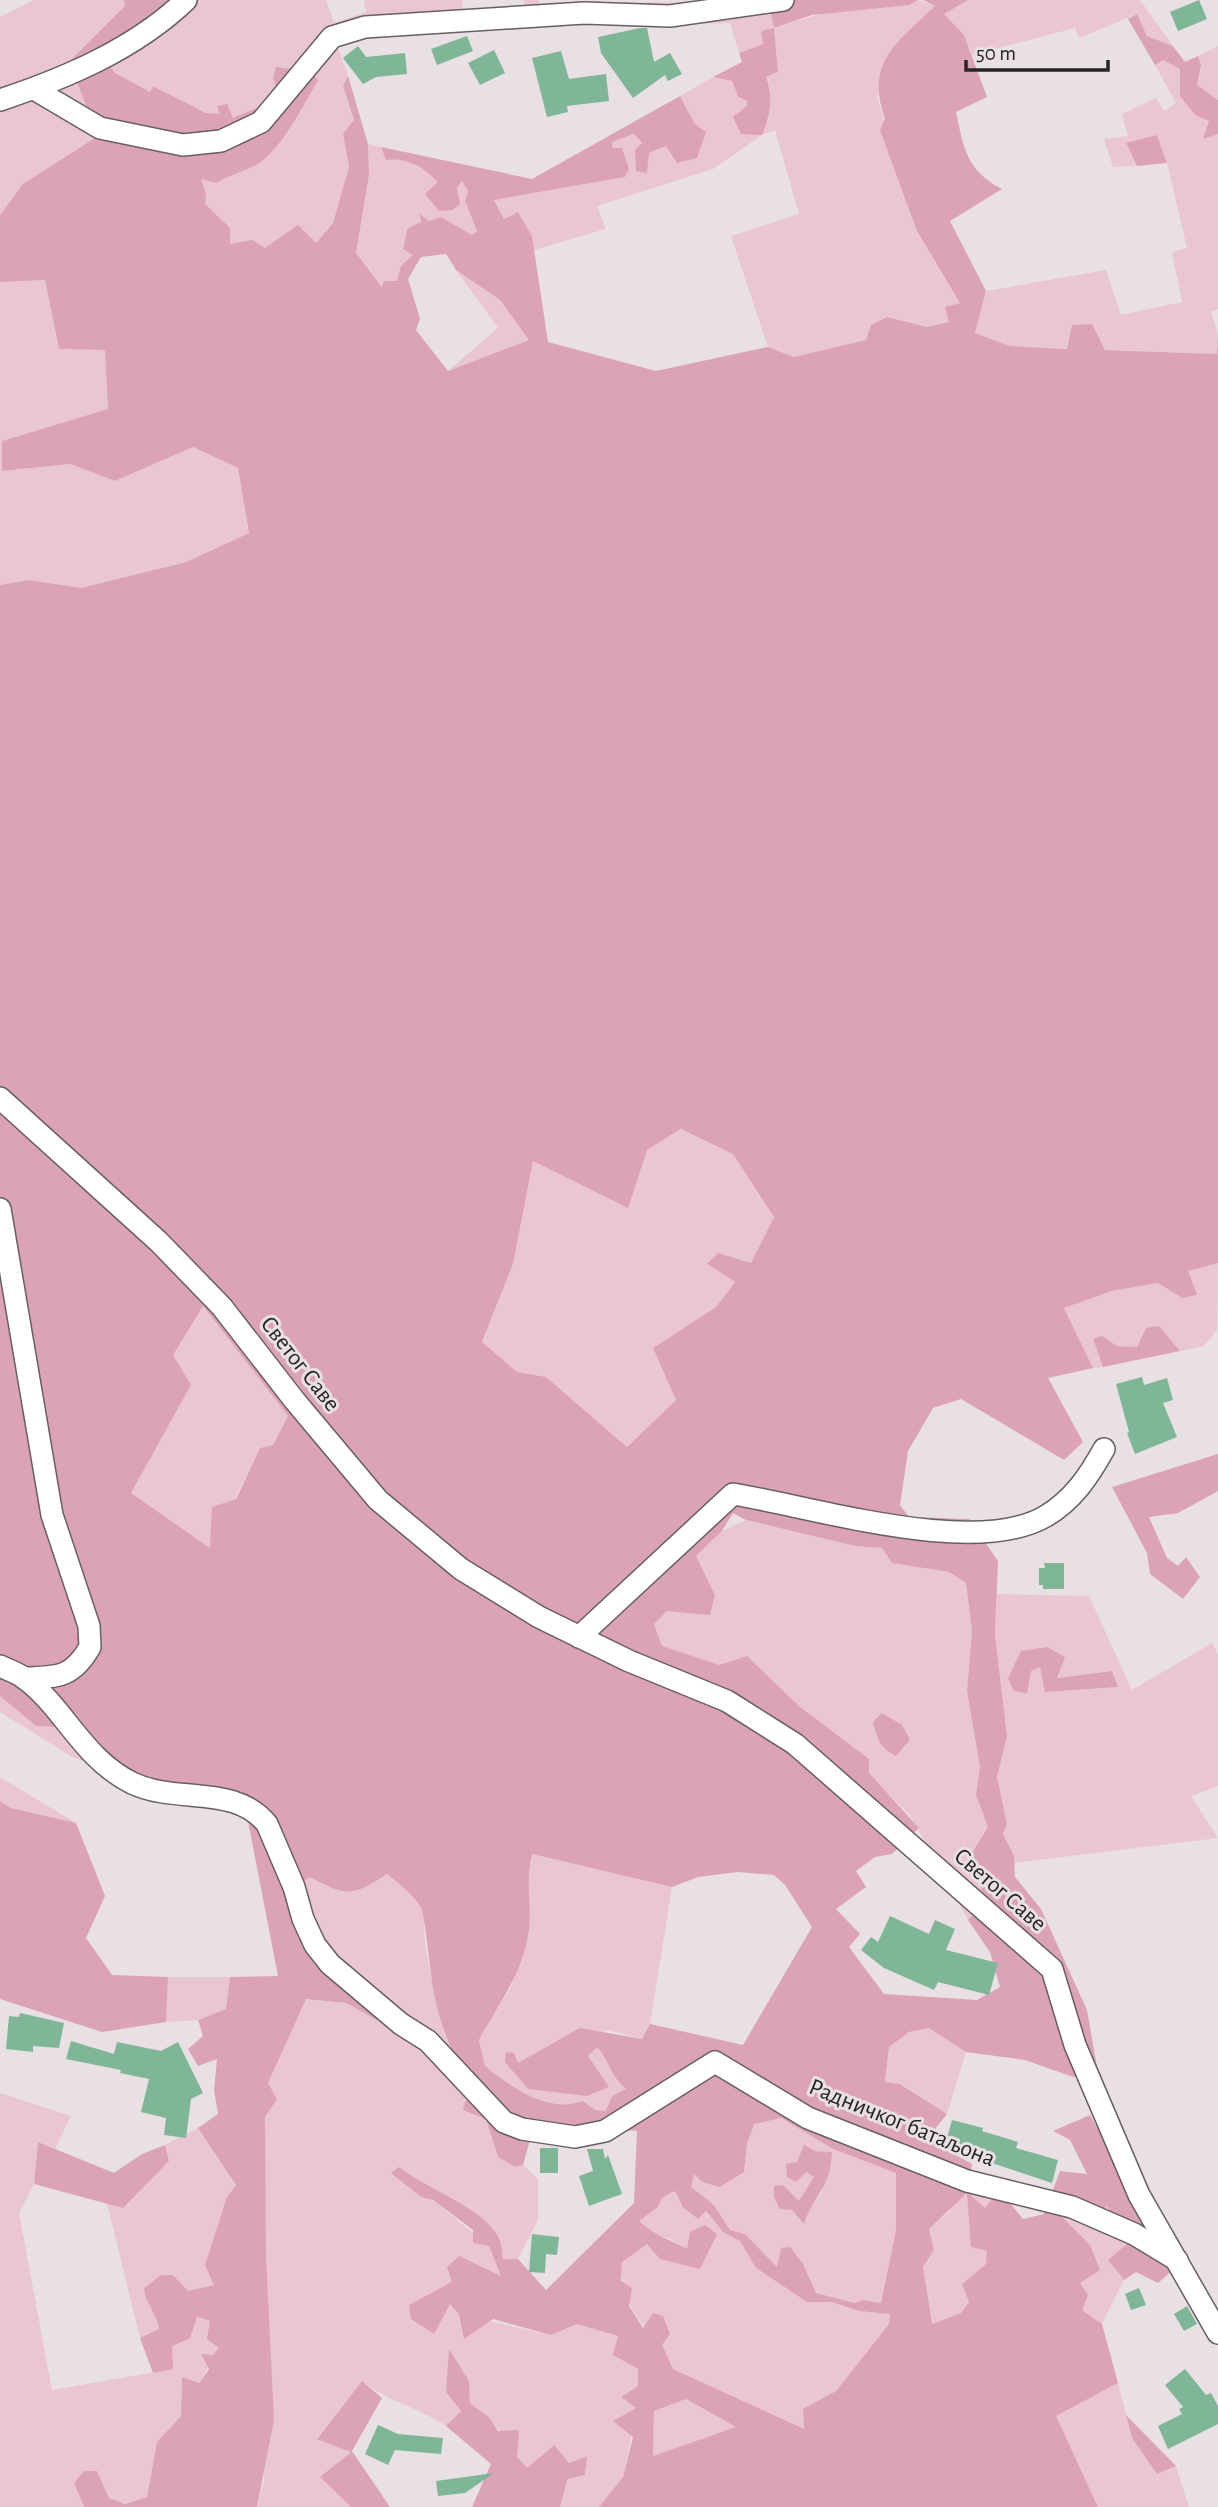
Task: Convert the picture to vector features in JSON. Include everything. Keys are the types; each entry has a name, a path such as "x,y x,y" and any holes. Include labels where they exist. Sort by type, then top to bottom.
{"street":[{"path":"0,100 34,89 116,52 186,0"},
{"path":"34,89 100,128 183,145 221,141 261,122 331,37 365,27 584,13 670,16 783,0"},
{"name":"Светог Саве","path":"0,1098 159,1242 222,1307 377,1500 461,1569 539,1617 727,1701 795,1744 1052,1969 1075,2045 1100,2109 1139,2195 1218,2333"},
{"path":"0,1209 52,1514 90,1647 70,1672 49,1678 24,1678"},
{"path":"579,1637 733,1494 948,1533 998,1534 1045,1517 1084,1485 1104,1449"},
{"name":"Радничког батаљона","path":"0,1666 24,1678 74,1735 119,1776 154,1791 241,1802 258,1812 267,1824 315,1945 330,1965 401,2024 428,2041 504,2122 522,2129 575,2137 605,2131 715,2062 808,2118 967,2181 1072,2207 1124,2230 1177,2260"}],"shaded area":[{"path":"34,0 124,0 126,6 69,62 98,136 23,184 0,215 0,17"},
{"path":"124,0 179,0 110,66 115,73 150,92 153,86 206,113 220,114 217,106 227,104 233,118 259,107 278,90 273,78 276,67 290,69 299,64 310,70 318,80 286,135 262,161 217,183 201,179 206,194 205,204 230,228 230,244 252,240 265,248 298,225 316,243 333,223 349,167 343,134 354,120 343,86 348,76 368,144 369,175 356,253 382,287 384,281 397,281 401,266 413,255 403,249 407,229 421,222 420,214 429,221 441,217 472,235 477,231 465,201 468,191 462,181 457,188 460,204 453,210 439,211 425,194 438,182 414,164 394,159 386,160 381,147 532,179 680,96 695,124 706,132 697,158 677,163 666,146 649,153 647,173 636,171 635,150 642,143 634,134 612,142 613,148 622,148 629,169 625,177 494,200 504,219 518,212 532,236 548,342 656,371 768,347 794,357 866,340 871,325 887,317 927,327 949,322 945,307 960,303 917,231 880,130 885,119 879,83 888,55 908,31 935,6 923,0 968,0 944,14 964,35 987,97 956,112 968,157 981,174 1002,189 950,221 986,291 975,333 1010,346 1067,349 1072,325 1092,324 1105,350 1217,354 1218,330 1218,1263 1188,1271 1197,1295 1182,1298 1158,1283 1112,1291 1064,1308 1093,1368 1048,1378 1083,1442 1064,1460 961,1399 933,1408 908,1451 900,1505 909,1517 969,1519 998,1561 995,1635 1007,1736 997,1777 1007,1824 1003,1834 1014,1856 1015,1877 1041,1909 1087,2010 1097,2067 1073,2077 1025,2060 966,2052 929,2028 909,2032 889,2047 885,2082 900,2084 947,2114 927,2139 972,2164 967,2192 985,2208 994,2197 1022,2188 1010,2203 1023,2219 1044,2214 1060,2171 1087,2174 1070,2140 1053,2131 1090,2115 1175,2268 1158,2283 1136,2272 1124,2280 1108,2260 1128,2243 1107,2206 1087,2227 1064,2209 1060,2215 1090,2245 1100,2270 1080,2283 1088,2295 1082,2310 1102,2324 1118,2383 1056,2416 1098,2507 599,2507 623,2477 633,2437 613,2421 636,2408 621,2397 638,2386 638,2369 613,2355 618,2336 577,2324 551,2335 493,2319 464,2339 459,2314 450,2304 434,2334 411,2319 409,2305 452,2282 447,2267 459,2256 501,2276 489,2246 473,2243 473,2230 433,2200 421,2197 391,2173 399,2167 480,2217 499,2238 503,2259 518,2259 546,2290 634,2203 637,2131 535,2122 523,2165 515,2167 498,2157 486,2119 463,2110 465,2102 473,2095 450,2046 437,2007 421,1908 410,1894 387,1874 365,1887 349,1892 310,1877 290,1891 384,2016 377,2020 346,2003 306,1999 268,2083 277,2099 265,2117 266,2257 274,2420 257,2507 84,2507 74,2483 84,2471 97,2471 109,2498 125,2504 147,2497 157,2442 181,2416 182,2377 199,2383 209,2369 201,2354 213,2355 219,2348 207,2339 210,2321 197,2317 190,2338 172,2346 173,2369 153,2373 140,2338 159,2329 144,2288 161,2275 173,2275 188,2291 214,2285 205,2265 227,2197 236,2185 198,2128 218,2114 214,2090 217,2059 198,2066 188,2049 203,2036 198,2020 226,2009 230,1977 278,1976 246,1811 121,1770 81,1760 73,1740 56,1727 36,1726 0,1696 0,585 29,580 81,588 186,562 249,533 238,468 193,447 115,481 70,464 2,471 2,441 108,409 105,350 59,349 45,280 0,282 0,215 23,184 98,136 69,62 125,6","holes":["446,254 456,270 500,300 529,340 448,371 416,330 420,319 408,279 421,257","681,1129 733,1154 774,1217 751,1263 718,1253 707,1264 735,1282 716,1307 653,1348 676,1400 627,1447 546,1377 517,1372 482,1342 513,1264 533,1161 628,1208 647,1150","203,1306 288,1416 273,1445 260,1448 236,1499 212,1507 210,1548 131,1493 191,1385 173,1355","733,1513 746,1520 855,1546 882,1548 892,1563 949,1572 966,1583 972,1630 967,1691 980,1767 976,1795 988,1827 972,1853 985,1902 968,1920 990,1952 1000,1987 977,2000 884,1994 849,1947 860,1934 836,1909 866,1887 856,1871 875,1857 892,1854 919,1828 869,1773 869,1759 800,1707 747,1656 719,1665 662,1646 654,1624 667,1611 710,1615 715,1595 696,1556 722,1531","532,1854 672,1887 698,1877 738,1872 774,1875 785,1885 812,1927 743,2045 650,2024 642,2039 580,2028 518,2063 514,2053 506,2052 505,2062 528,2089 587,2096 609,2087 588,2056 597,2047 626,2089 612,2096 606,2111 595,2110 583,2101 557,2104 518,2090 485,2066 479,2040 513,1980 523,1955 530,1919 529,1877","781,2118 833,2149 896,2173 896,2230 881,2303 863,2300 855,2303 816,2293 803,2264 790,2247 781,2248 777,2267 745,2234 730,2230 714,2205 691,2187 694,2174 702,2182 720,2187 744,2172 747,2144 754,2124","675,2191 683,2207 698,2219 706,2211 723,2232 740,2241 756,2268 807,2302 832,2302 859,2311 890,2314 889,2324 836,2391 803,2409 804,2429 673,2369 662,2345 670,2334 663,2316 653,2313 643,2328 629,2306 632,2288 621,2281 622,2262 647,2244 660,2259 700,2269 717,2234 705,2225 690,2232 687,2249 657,2234 639,2221 658,2207 662,2198","967,2193 971,2247 987,2251 986,2264 962,2284 969,2302 961,2313 932,2324 923,2267 934,2250 929,2229","686,2399 736,2427 653,2456 654,2411"]},
{"path":"179,0 326,0 334,23 366,12 364,0 462,0 463,11 335,39 348,76 343,87 354,120 343,134 349,167 333,223 316,243 265,248 229,244 229,228 205,204 206,194 200,178 217,183 257,164 270,154 293,124 317,80 310,70 254,109 227,118 205,112 154,86 150,93 115,73 110,65"},
{"path":"524,0 539,0 539,8 525,5"},
{"path":"732,0 918,0 909,5 812,15 774,28 770,9"},
{"path":"918,0 935,6 912,28 877,97 917,231 960,303 949,322 927,327 887,317 871,325 866,340 794,357 768,347 731,236 799,214 775,130 762,135 713,169 597,206 606,229 534,250 532,236 518,212 504,219 494,200 625,177 629,169 622,148 613,148 612,142 635,134 649,153 666,146 695,124 680,96 713,77 732,81 738,97 747,101 748,106 771,91 766,77 778,72 774,28 763,44 739,53 730,23 647,25 539,8 655,2 742,6 770,9 775,28 816,15 848,9 897,6"},
{"path":"968,0 1140,0 1173,46 1147,36 1137,14 1079,38 1075,28 972,55 964,35 943,14"},
{"path":"1137,14 1147,36 1173,46 1185,62 1198,56 1201,65 1197,85 1218,100 1218,134 1203,139 1209,121 1195,115 1180,96 1180,69 1163,60 1155,65 1128,19"},
{"path":"774,28 778,72 766,77 770,99 767,120 762,135 741,134 733,117 747,106 747,101 738,97 732,81 713,77 742,62 739,53 763,44 761,31"},
{"path":"1218,46 1218,100 1197,85 1201,65 1198,56"},
{"path":"1163,60 1180,69 1209,121 1203,139 1218,134 1218,309 1211,312 1217,330 1217,354 1010,346 975,333 986,291 1106,270 1121,315 1182,302 1172,252 1187,248 1167,163 1157,135 1126,144 1137,166 1113,167 1104,139 1128,136 1122,114 1156,98 1164,111 1176,103 1155,65"},
{"path":"1157,135 1167,163 1137,166 1126,143"},
{"path":"368,144 381,147 386,160 406,161 457,188 462,180 468,191 465,201 477,231 473,235 429,221 407,229 403,248 414,255 397,281 383,287 356,253 369,175"},
{"path":"456,270 500,300 529,340 448,371 498,328"},
{"path":"45,280 59,349 105,350 108,410 2,441 2,471 70,464 115,481 193,447 238,468 249,533 186,562 81,588 29,580 0,585 0,282"},
{"path":"682,1129 733,1154 774,1217 751,1264 718,1254 708,1265 735,1282 716,1307 653,1348 676,1400 627,1447 546,1377 517,1372 482,1343 513,1264 533,1161 647,1150"},
{"path":"1218,1263 1217,1330 1204,1346 1180,1351 1159,1326 1146,1329 1137,1347 1117,1346 1102,1337 1093,1339 1103,1367 1093,1368 1064,1308 1112,1291 1158,1283 1182,1298 1196,1295 1188,1271"},
{"path":"202,1305 288,1416 273,1445 260,1448 210,1549 131,1493 191,1385 173,1355"},
{"path":"1159,1326 1180,1351 1103,1367 1093,1339 1102,1336 1117,1346 1137,1347 1146,1328"},
{"path":"1218,1454 1218,1491 1178,1513 1149,1517 1167,1558 1178,1566 1186,1557 1200,1577 1183,1599 1150,1574 1147,1553 1112,1487"},
{"path":"746,1520 855,1546 882,1548 893,1563 949,1572 966,1583 972,1630 967,1691 980,1767 976,1795 988,1827 985,1902 968,1920 910,1815 747,1656 719,1665 662,1647 654,1624 667,1611 715,1595 696,1556 722,1531"},
{"path":"997,1594 1089,1596 1132,1690 1212,1643 1218,1654 1218,1786 1191,1796 1218,1838 1014,1863 1003,1834 1007,1824 997,1777 1007,1736 995,1635","holes":["1047,1647 1056,1678 1112,1671 1117,1687 1045,1692 1041,1667 1031,1671"]},
{"path":"1047,1647 1065,1657 1057,1678 1112,1671 1118,1687 1045,1692 1040,1667 1031,1671 1027,1693 1014,1691 1008,1678 1021,1651"},
{"path":"0,1696 36,1726 56,1727 73,1740 81,1760 0,1712"},
{"path":"882,1713 902,1725 910,1740 896,1756 883,1746 876,1733 873,1722"},
{"path":"0,1777 76,1823 11,1808 0,1801"},
{"path":"0,1801 11,1808 76,1823 105,1896 86,1938 112,1975 168,1977 166,2022 102,2032 0,1999"},
{"path":"532,1854 672,1887 650,2024 642,2039 608,2030 517,2063 506,2052 528,2089 555,2091 597,2046 626,2089 606,2111 595,2110 583,2102 570,2105 543,2101 518,2090 485,2066 479,2040 512,1985 529,1904 526,1876"},
{"path":"387,1874 412,1895 423,1911 425,1944 435,1999 486,2119 498,2157 515,2167 523,2165 538,2179 538,2220 518,2259 503,2260 500,2239 399,2167 421,2197 433,2200 489,2246 502,2277 453,2282 434,2294 450,2303 459,2314 551,2335 577,2324 618,2336 639,2370 638,2386 621,2397 637,2408 623,2477 599,2507 560,2507 569,2479 586,2456 569,2463 527,2468 490,2418 470,2403 469,2381 449,2350 461,2411 446,2426 362,2381 317,2438 352,2451 320,2477 351,2507 257,2507 264,2481 265,2117 276,2099 268,2083 305,1999 346,2003 377,2020 289,1891 310,1877 349,1892 365,1887"},
{"path":"168,1977 230,1977 227,2009 198,2020 166,2022"},
{"path":"929,2028 966,2052 947,2114 901,2084 885,2083 889,2047 909,2032"},
{"path":"0,2093 71,2116 55,2149 38,2142 34,2184 19,2213 52,2390 172,2369 172,2345 197,2317 210,2321 219,2348 199,2383 182,2378 181,2416 157,2442 147,2497 125,2504 109,2498 97,2471 74,2483 84,2507 0,2507"},
{"path":"781,2118 833,2149 897,2173 896,2230 881,2303 863,2300 855,2303 816,2293 803,2264 777,2267 745,2234 730,2230 714,2205 690,2187 694,2173 744,2172 747,2144 754,2123","holes":["815,2151 831,2152 821,2194 809,2209 804,2224 792,2210 783,2185 799,2201 815,2176 805,2172"]},
{"path":"198,2128 236,2185 227,2197 214,2285 188,2291 173,2275 161,2275 144,2288 159,2330 140,2338 107,2203 123,2207 169,2161 165,2145"},
{"path":"38,2142 114,2173 142,2154 165,2145 169,2161 123,2208 34,2184"},
{"path":"804,2145 815,2151 832,2152 825,2184 804,2224 792,2210 780,2209 774,2197 774,2186 783,2185 799,2201 814,2177 806,2172 796,2182 787,2177 786,2164 797,2162"},
{"path":"970,2176 994,2197 985,2209 968,2193 988,2251 986,2264 962,2284 969,2302 961,2313 931,2324 923,2267 934,2250 929,2229 950,2211"},
{"path":"676,2191 705,2211 723,2232 740,2241 756,2268 807,2302 832,2302 859,2311 890,2314 889,2324 836,2391 803,2409 804,2430 673,2369 631,2308 622,2279 622,2261 647,2244 687,2249 669,2238 656,2237 639,2221 658,2207 662,2198"},
{"path":"1107,2205 1128,2244 1108,2260 1124,2280 1102,2324 1082,2310 1079,2283 1100,2270 1090,2245 1059,2215 1064,2209"},
{"path":"449,2349 469,2381 470,2403 490,2418 498,2431 519,2430 517,2456 527,2468 554,2445 569,2463 587,2456 585,2475 568,2479 560,2507 472,2507 491,2464 446,2426 461,2411 446,2392"},
{"path":"362,2381 382,2398 352,2451 390,2507 351,2507 320,2477 351,2452 317,2439"},
{"path":"1118,2383 1132,2438 1157,2474 1176,2466 1189,2507 1098,2507 1056,2416"},
{"path":"686,2399 737,2427 653,2456 654,2411"},
{"path":"1126,2415 1176,2466 1157,2474 1132,2438"}],"building":[{"path":"1199,0 1207,19 1178,31 1170,12"},
{"path":"647,28 654,62 670,53 682,74 668,81 665,75 633,98 601,53 598,37"},
{"path":"467,36 473,51 437,65 431,49"},
{"path":"358,46 366,57 405,53 407,74 376,77 363,84 343,58"},
{"path":"494,50 505,73 480,85 468,63"},
{"path":"561,51 569,79 606,74 609,101 567,106 568,112 547,117 532,58"},
{"path":"1142,1377 1144,1385 1167,1378 1173,1400 1163,1403 1177,1437 1135,1454 1127,1433 1129,1432 1116,1384"},
{"path":"1044,1563 1064,1563 1064,1589 1043,1589 1043,1585 1039,1585 1039,1568 1045,1568"},
{"path":"890,1916 929,1934 935,1920 955,1929 946,1950 998,1963 989,1995 938,1982 934,1990 884,1968 861,1950 871,1937 878,1942"},
{"path":"20,2013 64,2023 59,2048 33,2046 33,2052 6,2049 9,2016 19,2017"},
{"path":"71,2041 114,2054 117,2042 161,2051 178,2042 203,2093 191,2099 186,2138 164,2135 166,2118 141,2112 149,2079 120,2073 121,2070 66,2059"},
{"path":"952,2120 983,2128 982,2131 1018,2142 1016,2148 1058,2160 1052,2183 983,2160 985,2152 946,2142"},
{"path":"540,2148 558,2148 558,2173 540,2173"},
{"path":"587,2149 603,2149 605,2159 608,2155 622,2194 589,2206 579,2176 593,2171"},
{"path":"532,2234 559,2237 557,2255 546,2254 545,2273 529,2272"},
{"path":"1139,2288 1146,2305 1131,2310 1125,2294"},
{"path":"1187,2306 1197,2324 1184,2331 1174,2314"},
{"path":"1185,2369 1206,2395 1211,2393 1218,2406 1218,2424 1168,2449 1158,2426 1182,2414 1179,2409 1183,2407 1165,2385"},
{"path":"378,2425 398,2434 443,2438 441,2454 395,2450 388,2465 365,2454"},
{"path":"494,2473 465,2493 438,2496 436,2481"}]}
